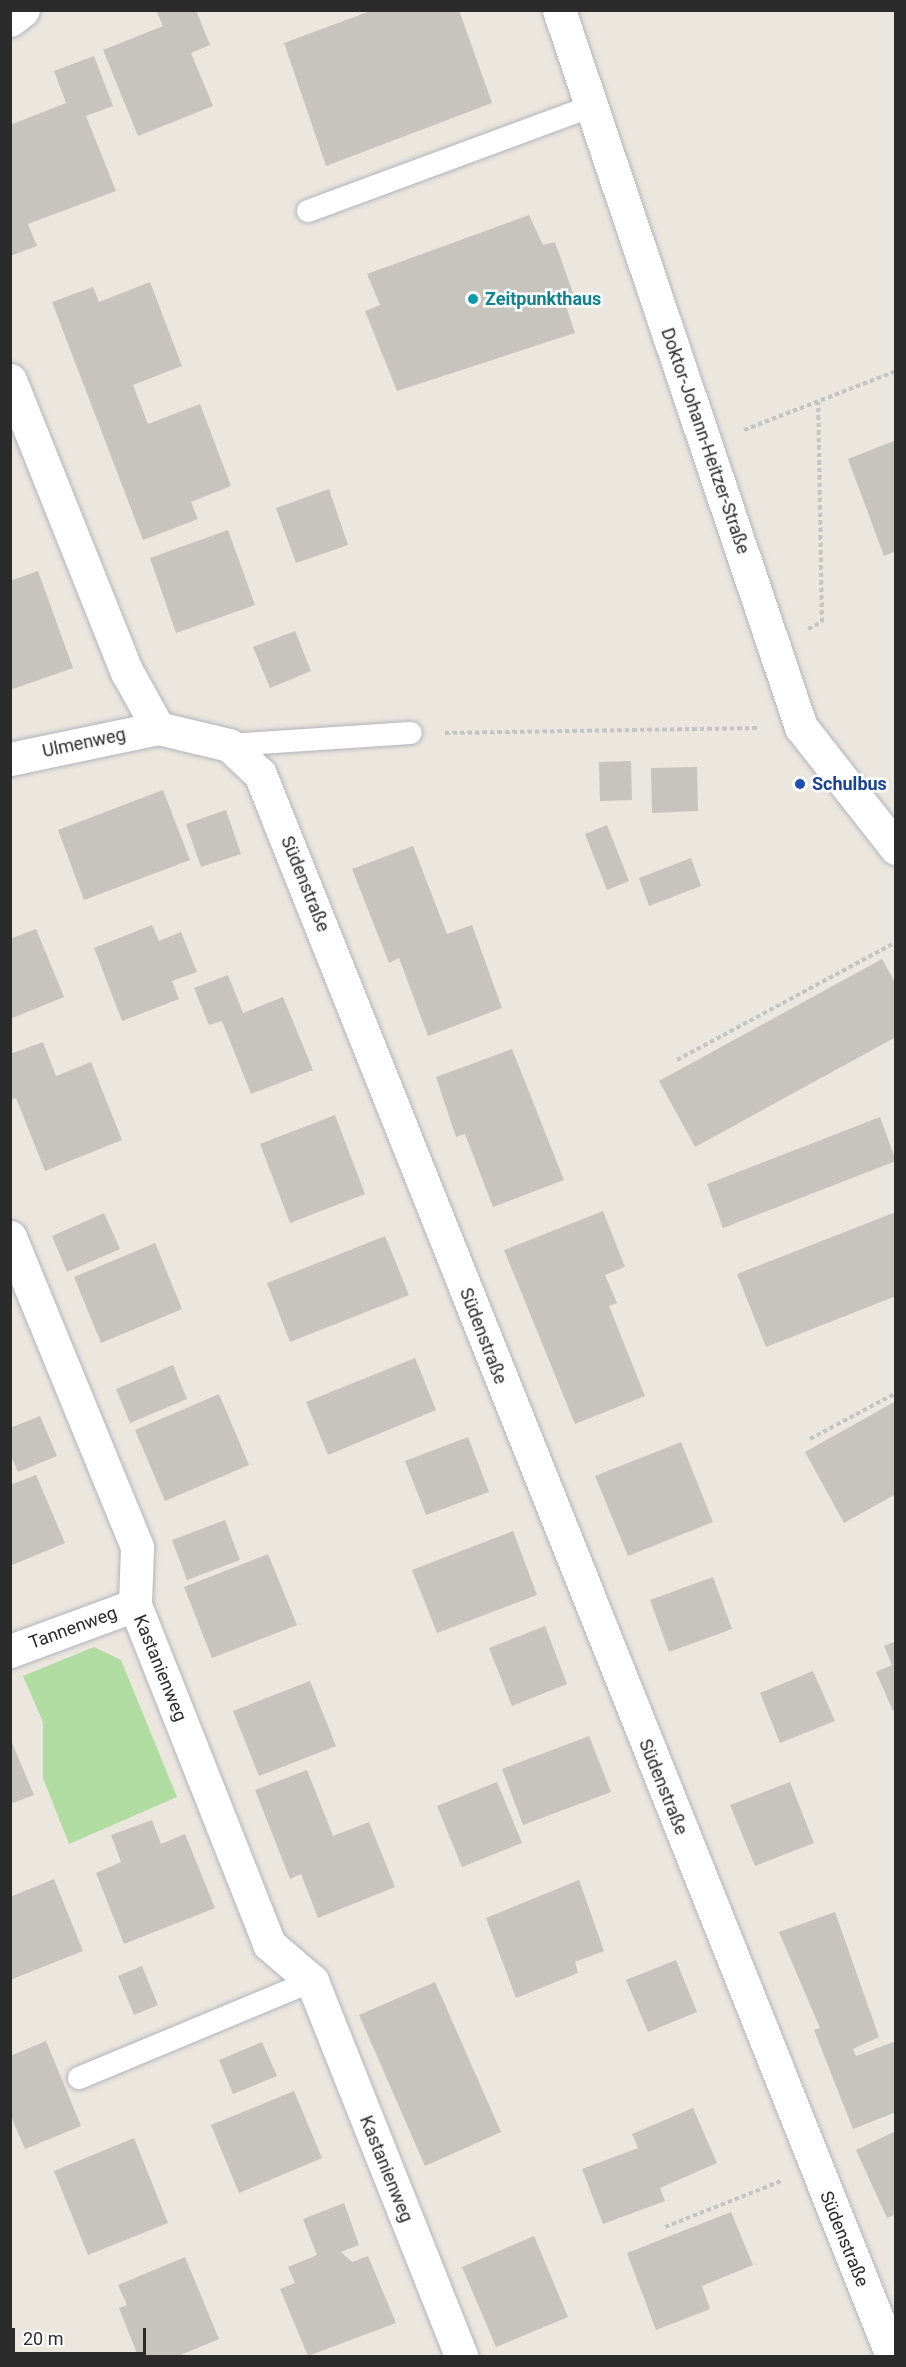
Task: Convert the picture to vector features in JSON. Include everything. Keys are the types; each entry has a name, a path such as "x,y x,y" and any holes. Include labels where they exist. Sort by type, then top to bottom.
{"street":[{"path":"10,20 23,10"},
{"name":"Doktor-Johann-Heitzer-Straße","path":"559,10 801,727 896,848"},
{"path":"10,380 127,672 158,728 230,745"},
{"name":"Ulmenweg","path":"10,759 158,728"},
{"name":"Südenstraße","path":"230,745 260,774 892,2356"},
{"name":"Kastanienweg","path":"10,1237 137,1547 135,1605 269,1944 312,1981 460,2356"},
{"name":"Tannenweg","path":"10,1651 135,1605"}],"lane":[{"path":"308,211 592,106"},
{"path":"230,745 411,733"},
{"path":"79,2078 312,1981"}],"path":[{"path":"706,445 896,371"},
{"path":"774,644 822,622 818,402"},
{"path":"411,733 801,727"},
{"path":"677,1060 896,942"},
{"path":"810,1439 896,1393"},
{"path":"665,2228 815,2167"}],"green space":[{"path":"94,1647 121,1660 177,1797 69,1844 43,1778 43,1722 23,1676"}],"building":[{"path":"156,10 196,10 210,45 191,53 213,106 138,136 103,50 163,26"},
{"path":"373,10 459,10 492,103 326,166 284,43"},
{"path":"94,56 113,106 86,116 116,191 28,224 37,246 10,256 10,125 66,103 54,71"},
{"name":"Zeitpunkthaus","path":"529,215 543,245 555,242 574,296 565,303 575,333 397,391 365,311 380,305 367,274"},
{"path":"150,282 182,366 133,385 148,424 200,404 231,486 191,502 198,519 143,540 52,302 93,287 99,302"},
{"path":"896,440 896,551 884,556 848,459"},
{"path":"329,489 348,545 296,563 276,508"},
{"path":"228,530 255,605 176,633 150,558"},
{"path":"38,571 73,668 10,690 10,581"},
{"path":"295,631 311,671 270,688 253,647"},
{"path":"631,761 632,800 600,801 599,762"},
{"path":"697,767 698,811 652,813 651,768"},
{"path":"163,790 190,860 84,900 58,830"},
{"path":"226,810 241,854 201,867 186,824"},
{"path":"607,825 629,881 607,890 585,834"},
{"path":"413,846 447,934 472,925 502,1008 428,1036 399,958 389,963 352,869"},
{"path":"691,858 701,886 649,906 639,878"},
{"path":"152,925 159,941 181,932 197,972 172,981 179,999 122,1021 94,948"},
{"path":"36,929 64,997 10,1019 10,939"},
{"path":"882,959 896,984 896,1037 695,1147 659,1081"},
{"path":"228,975 243,1013 283,997 313,1070 251,1094 222,1021 209,1025 194,988"},
{"path":"43,1042 56,1076 91,1062 122,1140 45,1171 16,1098 10,1100 10,1054"},
{"path":"512,1049 564,1180 493,1207 465,1134 456,1137 436,1077"},
{"path":"335,1115 365,1194 290,1223 260,1144"},
{"path":"880,1117 896,1161 723,1228 707,1184"},
{"path":"603,1211 625,1267 605,1275 617,1303 609,1306 645,1396 575,1424 504,1250"},
{"path":"896,1212 896,1296 766,1347 737,1274"},
{"path":"104,1213 120,1249 67,1272 52,1236"},
{"path":"385,1236 409,1295 290,1342 267,1283"},
{"path":"155,1243 182,1309 101,1343 74,1277"},
{"path":"415,1358 436,1410 328,1455 306,1402"},
{"path":"173,1365 187,1399 130,1423 116,1389"},
{"path":"219,1394 249,1465 165,1501 135,1430"},
{"path":"896,1401 896,1494 844,1523 805,1452"},
{"path":"40,1416 57,1456 18,1472 10,1454 10,1428"},
{"path":"468,1437 489,1492 426,1515 405,1461"},
{"path":"681,1442 713,1522 628,1556 595,1476"},
{"path":"36,1475 65,1543 10,1566 10,1485"},
{"path":"225,1520 240,1560 187,1580 172,1540"},
{"path":"513,1531 537,1595 437,1633 412,1570"},
{"path":"268,1554 297,1625 212,1658 184,1587"},
{"path":"713,1577 732,1629 669,1652 650,1600"},
{"path":"545,1626 567,1684 512,1706 489,1648"},
{"path":"896,1641 896,1710 893,1711 876,1672 892,1665 884,1646"},
{"path":"813,1671 835,1721 780,1743 760,1693"},
{"path":"310,1681 336,1746 259,1776 233,1711"},
{"path":"589,1736 611,1792 523,1825 502,1769"},
{"path":"10,1738 34,1795 10,1804"},
{"path":"307,1770 333,1836 369,1822 395,1887 318,1918 301,1874 290,1879 255,1790"},
{"path":"497,1782 522,1843 462,1867 437,1806"},
{"path":"790,1782 814,1843 755,1866 730,1805"},
{"path":"152,1820 161,1844 185,1834 215,1908 124,1944 96,1873 121,1862 111,1835"},
{"path":"54,1879 83,1951 10,1980 10,1897"},
{"path":"579,1880 604,1951 575,1962 578,1973 516,1998 486,1918"},
{"path":"835,1912 879,2037 853,2049 856,2056 896,2041 896,2112 853,2129 814,2030 820,2028 779,1932"},
{"path":"676,1960 697,2012 648,2032 626,1980"},
{"path":"142,1966 158,2005 134,2015 118,1976"},
{"path":"435,1982 501,2132 425,2166 359,2015"},
{"path":"46,2041 81,2126 25,2149 10,2114 10,2056"},
{"path":"262,2042 277,2076 233,2094 219,2060"},
{"path":"294,2091 322,2158 239,2193 211,2125"},
{"path":"693,2108 717,2163 660,2188 665,2201 603,2224 582,2169 638,2148 632,2134"},
{"path":"896,2131 896,2214 887,2218 856,2150"},
{"path":"134,2138 168,2223 88,2255 54,2171"},
{"path":"344,2203 359,2245 341,2252 352,2262 368,2256 396,2323 308,2356 280,2289 295,2283 288,2267 317,2255 303,2219"},
{"path":"731,2212 753,2265 702,2286 710,2309 656,2330 627,2253"},
{"path":"534,2236 568,2317 496,2347 462,2267"},
{"path":"185,2257 219,2339 178,2356 138,2356 119,2308 127,2305 118,2285"}],"place":[{"name":"Zeitpunkthaus","path":"473,299"},
{"name":"Schulbus","path":"800,784"}]}
